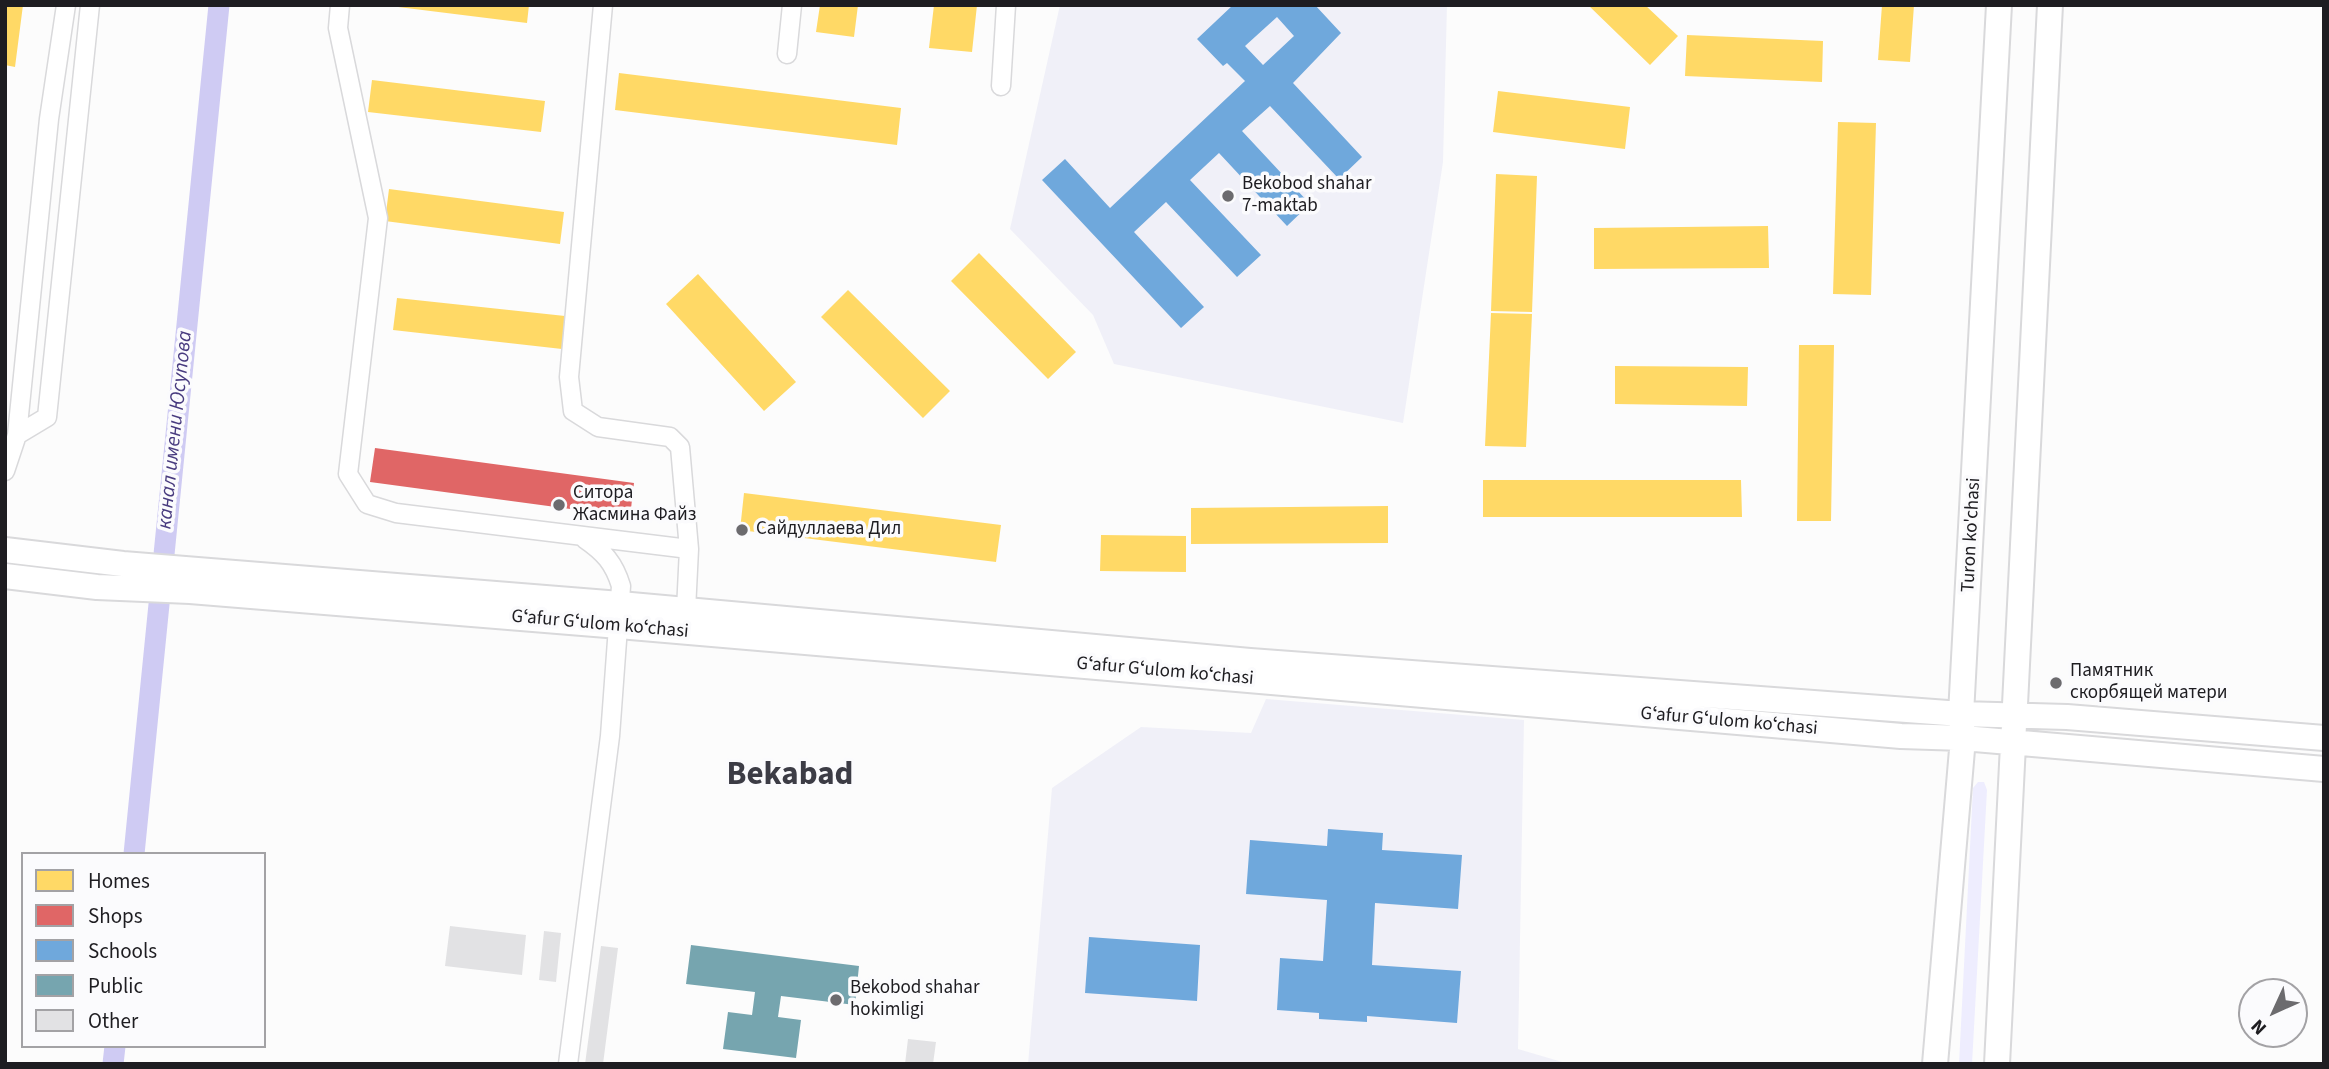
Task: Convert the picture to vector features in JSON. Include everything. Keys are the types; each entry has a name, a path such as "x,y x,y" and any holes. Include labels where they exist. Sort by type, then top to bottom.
{"main road":[{"name":"Turon ko'chasi","path":"1935,1064 1962,726 1999,5"},
{"path":"1997,1064 2050,5"},
{"name":"Gʻafur Gʻulom koʻchasi","path":"5,550 123,575 1249,670 1962,726 2013,744 2324,769"},
{"name":"Gʻafur Gʻulom koʻchasi","path":"5,576 97,587 123,575"},
{"name":"Gʻafur Gʻulom koʻchasi","path":"619,615 686,610 1249,670"},
{"name":"Gʻafur Gʻulom koʻchasi","path":"1962,726 2014,716 2067,717 2324,738"}],"street":[{"path":"5,471 17,435 48,119 66,5"},
{"path":"17,435 47,417 90,5"},
{"path":"340,5 338,28 378,218 348,474 367,504 396,513 689,549"},
{"path":"603,5 569,377 573,411 598,427 670,437 680,447 689,549 686,610"},
{"path":"787,54 792,5"},
{"path":"1001,86 1006,5"},
{"path":"568,1064 610,736 621,586 616,568 602,550 583,537"}],"shaded area":[{"name":"Bekobod shahar 7-maktab","path":"1060,5 1447,5 1443,162 1403,423 1114,364 1093,315 1010,229"},
{"path":"1266,699 1524,720 1518,1049 1569,1064 1028,1064 1052,788 1141,727 1251,733"},
{"path":"1978,782 1984,782 1987,790 1972,1064 1959,1064 1973,788"}],"building: Homes":[{"path":"5,5 23,5 15,67 5,65"},
{"path":"382,5 529,5 527,23"},
{"path":"820,5 858,5 854,37 816,32"},
{"path":"934,5 977,5 972,52 929,48"},
{"path":"1588,5 1645,5 1678,36 1650,65"},
{"path":"1882,5 1914,5 1910,62 1878,60"},
{"path":"1687,35 1823,41 1822,82 1685,76"},
{"path":"619,73 901,108 897,145 615,110"},
{"path":"372,80 545,101 541,132 368,112"},
{"path":"1498,91 1630,107 1625,149 1493,132"},
{"path":"1838,122 1876,123 1871,295 1833,294"},
{"path":"1496,174 1537,176 1532,312 1491,311"},
{"path":"389,189 564,212 560,244 385,221"},
{"path":"1768,226 1769,268 1594,269 1594,228"},
{"path":"979,253 1076,352 1048,379 951,281"},
{"path":"698,274 796,382 764,411 666,304"},
{"path":"848,290 950,391 923,418 821,317"},
{"path":"397,298 565,316 562,349 393,330"},
{"path":"1491,313 1532,314 1526,447 1485,446"},
{"path":"1799,345 1834,345 1831,521 1797,521"},
{"path":"1615,366 1748,367 1747,406 1615,404"},
{"path":"1483,480 1741,480 1742,517 1483,517"},
{"path":"744,493 1001,525 996,562 740,530"},
{"path":"1388,506 1388,543 1191,544 1191,508"},
{"path":"1101,535 1186,536 1186,572 1100,571"}],"building: Shops":[{"path":"375,448 634,483 630,517 370,482"}],"building: Schools":[{"path":"1233,5 1315,5 1341,33 1293,83 1362,157 1339,179 1270,106 1242,131 1310,204 1287,226 1219,153 1190,180 1261,255 1237,277 1166,202 1134,232 1204,307 1181,328 1042,180 1065,159 1110,208 1245,81 1227,63 1223,66 1197,39","holes":["1277,17 1294,36 1263,65 1245,46"]},
{"path":"1328,829 1383,833 1382,850 1462,855 1458,909 1375,903 1372,965 1461,971 1457,1023 1367,1016 1367,1022 1319,1019 1319,1013 1277,1010 1280,958 1323,961 1327,900 1246,894 1250,840 1327,846"},
{"path":"1089,937 1200,945 1197,1001 1085,993"}],"building: Public":[{"name":"Bekobod shahar hokimligi","path":"691,945 859,966 855,1005 781,996 778,1017 801,1020 796,1058 723,1049 728,1012 752,1015 755,992 686,984"}],"building: Other":[{"path":"450,926 526,935 522,975 445,966"},
{"path":"544,931 561,933 556,982 539,980"},
{"path":"601,946 618,948 603,1064 585,1064"},
{"path":"908,1039 936,1042 933,1064 905,1064"}],"waterway":[{"name":"канал имени Юсупова","path":"134,852 219,5"},
{"name":"канал имени Юсупова","path":"113,1064 115,1048"}],"place":[{"name":"Bekobod shahar 7-maktab","path":"1228,196"},
{"name":"Ситора Жасмина Файз","path":"559,505"},
{"name":"Сайдуллаева Дил","path":"742,530"},
{"name":"Памятник скорбящей матери","path":"2056,683"},
{"name":"Bekobod shahar hokimligi","path":"836,1000"}],"district":[{"name":"Bekabad","path":"790,777"}]}
